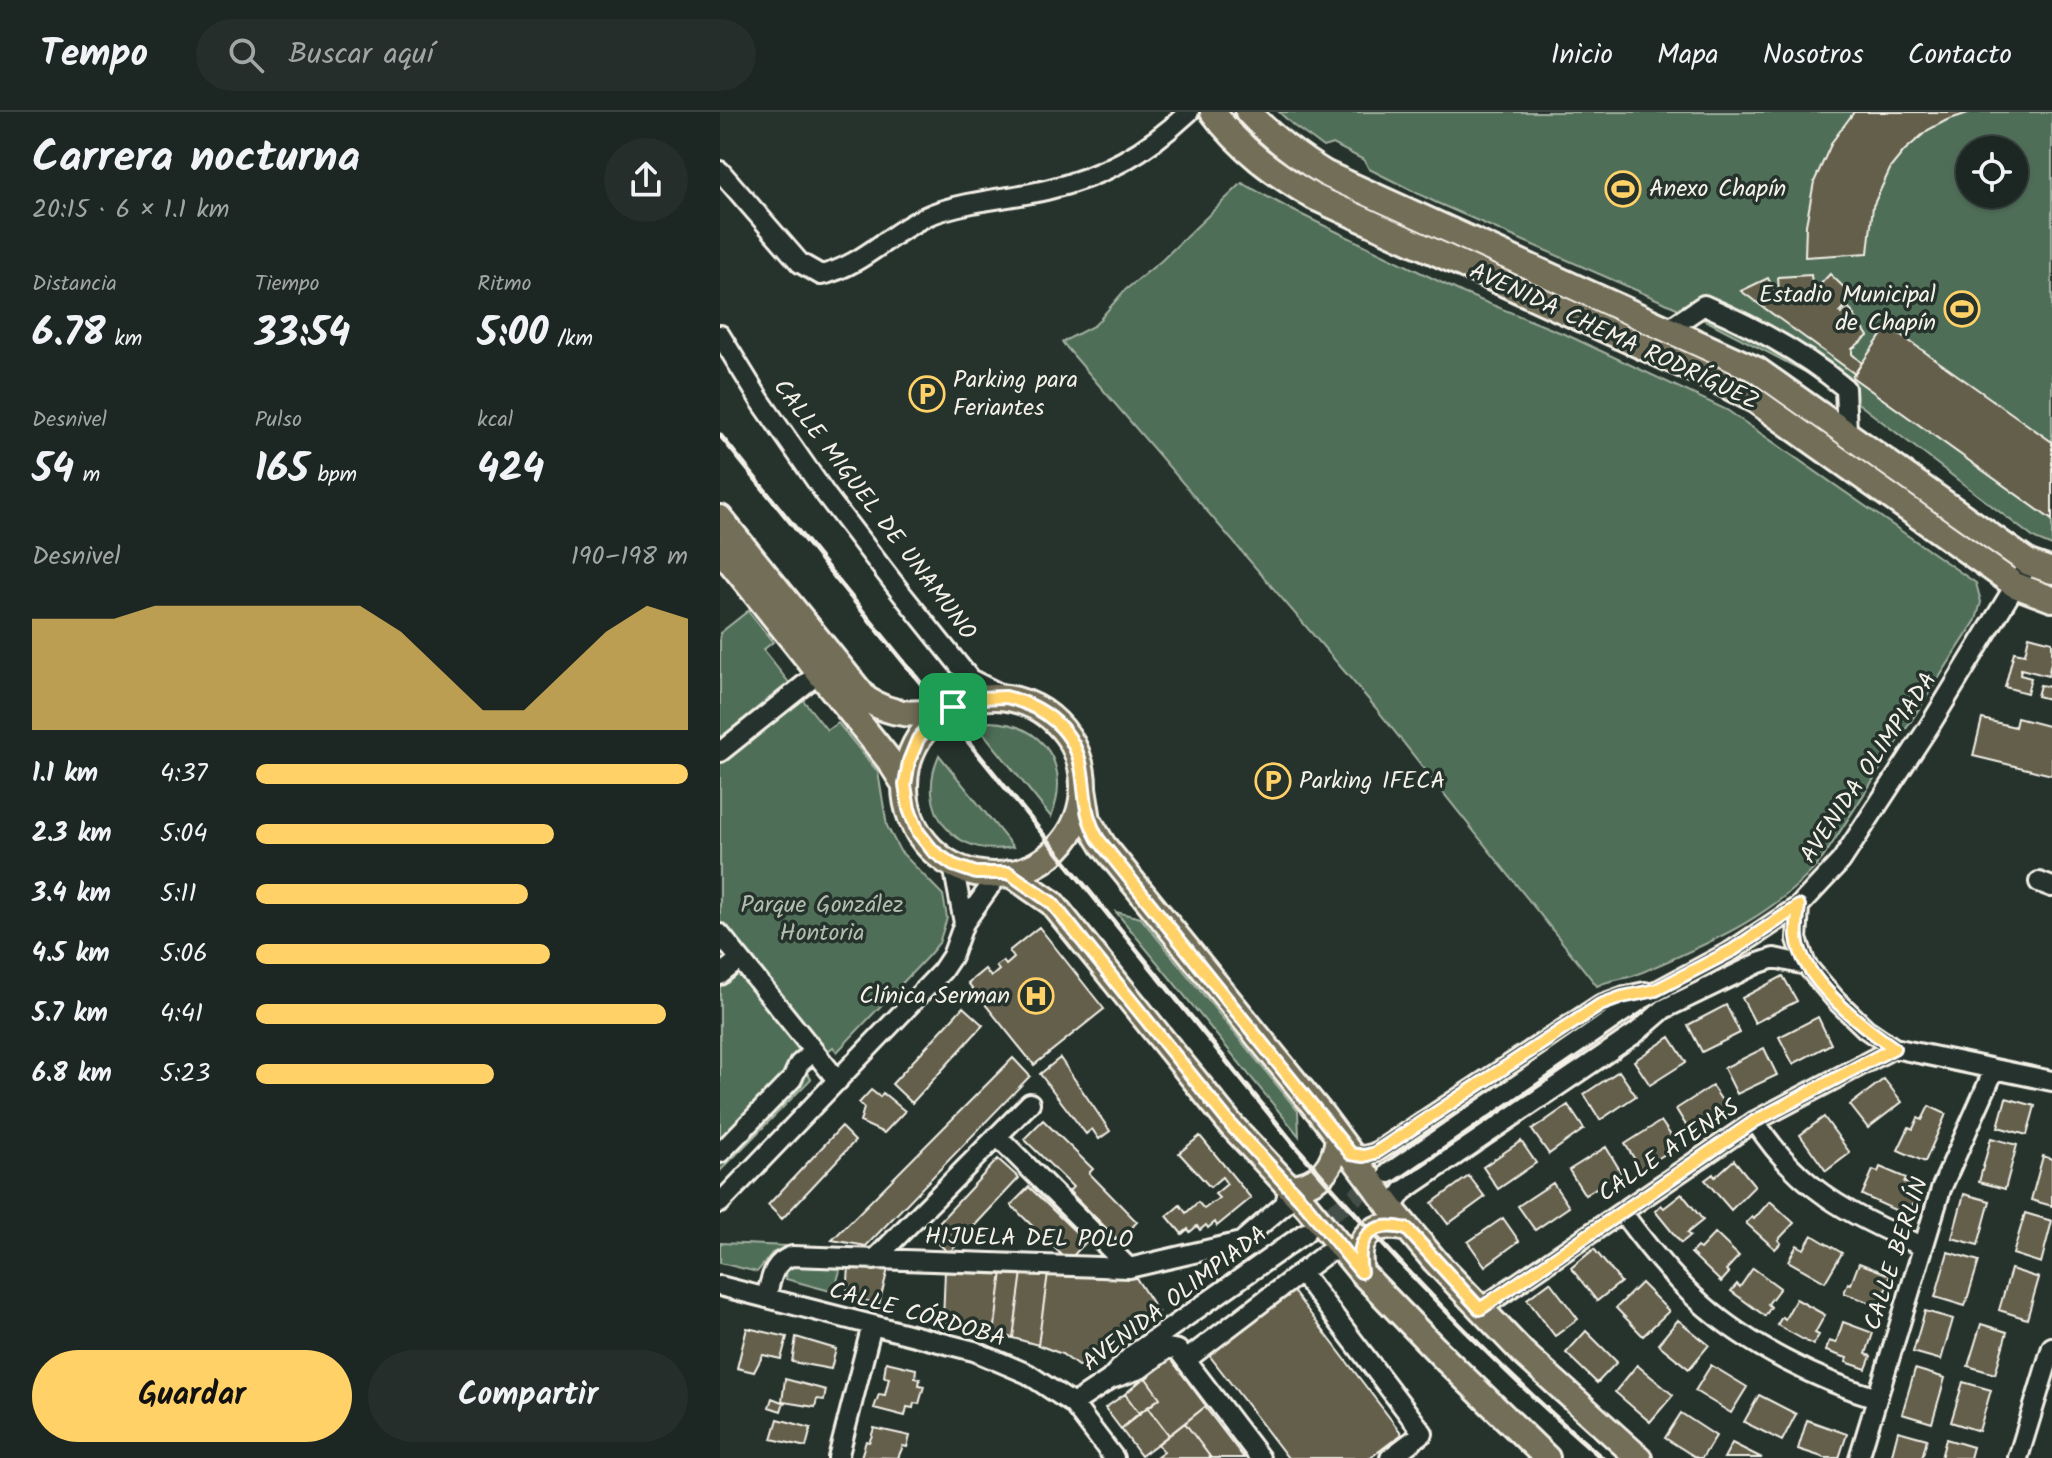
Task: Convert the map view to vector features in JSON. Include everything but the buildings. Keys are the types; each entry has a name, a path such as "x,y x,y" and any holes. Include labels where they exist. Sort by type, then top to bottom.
{"main road":[{"name":"AVENIDA CHEMA RODRÍGUEZ","path":"1213,112 1249,152 1280,177 1314,197 1756,401 2015,585 2052,599"},
{"name":"AVENIDA CHEMA RODRÍGUEZ","path":"1248,112 1269,135 1326,174 1757,370 2029,563 2052,571"},
{"path":"720,518 866,699 883,709 903,714 925,714 978,698 1006,697 1041,709 1058,724 1077,751 1088,820 1103,845 1345,1145 1401,1220 1480,1309 1567,1394 1639,1458"},
{"path":"720,549 889,760 905,785"},
{"path":"953,707 933,721 918,739 909,761 905,785 909,809 918,832 933,851 953,865 976,873 1004,874 1044,859 1065,840 1078,815 1083,788"},
{"path":"1004,874 1052,903 1232,1126 1361,1272 1456,1371 1547,1458"},
{"path":"1289,1187 1311,1183 1322,1175 1345,1145"},
{"path":"1361,1272 1358,1256 1360,1245 1367,1235 1379,1227 1401,1220"}],"street":[{"path":"720,171 800,263 821,275 839,271 928,216 956,205 1045,190 1121,164 1148,148 1189,112"},
{"path":"1670,328 1704,305 1772,337 1818,365 1845,388 1847,432"},
{"name":"CALLE MIGUEL DE UNAMUNO","path":"720,335 793,448 902,594 970,679 1006,697"},
{"name":"AVENIDA OLIMPIADA","path":"1389,1173 1656,990 1733,950 1799,906 1841,861 1930,725 2029,563"},
{"path":"720,752 819,673"},
{"path":"953,865 964,923"},
{"path":"720,1203 942,971 964,923 1004,874"},
{"path":"1799,906 1797,939 1806,965 1866,1029 1894,1048 2052,1081"},
{"path":"720,934 838,1081"},
{"path":"1401,1220 1396,1201 1403,1191 1636,1033 1733,950"},
{"path":"1664,1009 1767,960 1774,958 1806,965"},
{"path":"720,975 740,959"},
{"path":"1345,1145 1364,1156 1375,1153 1600,1005 1656,990"},
{"name":"CALLE ATENAS","path":"1480,1309 1755,1121 1894,1048"},
{"path":"720,1153 792,1079 799,1064 814,1051"},
{"name":"CALLE BERLÍN","path":"1859,1458 1941,1189 1994,1070"},
{"path":"874,1260 1030,1103"},
{"path":"1755,1121 1766,1139 1809,1186 1863,1221 1922,1246"},
{"path":"997,1136 1129,1268"},
{"name":"HIJUELA DEL POLO","path":"766,1298 775,1267 781,1259 792,1256 1129,1268 1241,1242 1285,1204 1289,1187"},
{"path":"1622,1212 1665,1268 1704,1307 1753,1341 1804,1370 1877,1398"},
{"name":"AVENIDA OLIMPIADA","path":"1073,1404 1109,1380 1132,1355 1305,1233"},
{"path":"1186,1360 1328,1252 1344,1251"},
{"path":"1301,1272 1423,1433 1390,1458"},
{"name":"CALLE CÓRDOBA","path":"720,1286 974,1351 1028,1374 1073,1404 1114,1458"},
{"path":"838,1458 872,1325"},
{"path":"2018,1458 2052,1347"},
{"path":"1109,1380 1140,1369 1168,1348 1178,1350 1260,1458"}],"green space":[{"path":"1279,112 2052,112 2052,546 2035,539 1842,391 1711,323 1435,202 1369,169 1364,160 1333,144 1323,147"},
{"path":"1242,183 1463,293 1569,336 1727,410 1976,583 1981,602 1976,620 1823,858 1784,897 1714,940 1638,974 1597,986 1375,707 1062,342 1095,325 1124,291 1161,261"},
{"name":"Parque González Hontoria","path":"748,611 773,642 763,650 827,730 838,723 878,772 887,826 900,851 943,895 947,918 939,943 929,955 837,1052 833,1047 805,1070 811,1079 720,1171 720,633"},
{"path":"990,722 1025,730 1039,739 1049,751 1058,781 1057,799 1051,817 976,724"},
{"path":"939,755 1013,847 992,849 973,845 957,838 945,826 936,811 932,794"},
{"path":"1116,912 1141,918 1298,1111 1299,1136"},
{"path":"720,1243 788,1246 772,1253 757,1272 720,1263"},
{"path":"794,1265 841,1267 834,1292 786,1279 787,1269"}],"tunnel":[{"path":"1310,1229 1384,1176"}],"railway":[{"path":"720,435 1293,1143 1442,1306 1520,1384 1602,1458"}],"place":[{"name":"Anexo Chapín","path":"1623,189"},
{"name":"Estadio Municipal de Chapín","path":"1962,309"},
{"name":"Parking para Feriantes","path":"927,394"},
{"name":"Parking IFECA","path":"1273,781"},
{"name":"Clínica Serman","path":"1036,996"}],"route":[{"path":"1006,697 1024,701 1041,709 1068,735 1082,769 1088,820 1098,839 1351,1154 1364,1156 1375,1153 1600,1005 1656,990 1733,950 1799,906 1797,939 1806,965 1866,1029 1894,1048 1755,1121 1480,1309 1407,1229 1392,1225 1379,1227 1367,1235 1360,1245 1358,1256 1361,1272 1306,1205 1232,1126 1052,903 1009,873 976,873 953,865 933,851 918,832 909,809 905,785 909,761 918,739 933,721 953,707 978,698 1006,697"}]}
